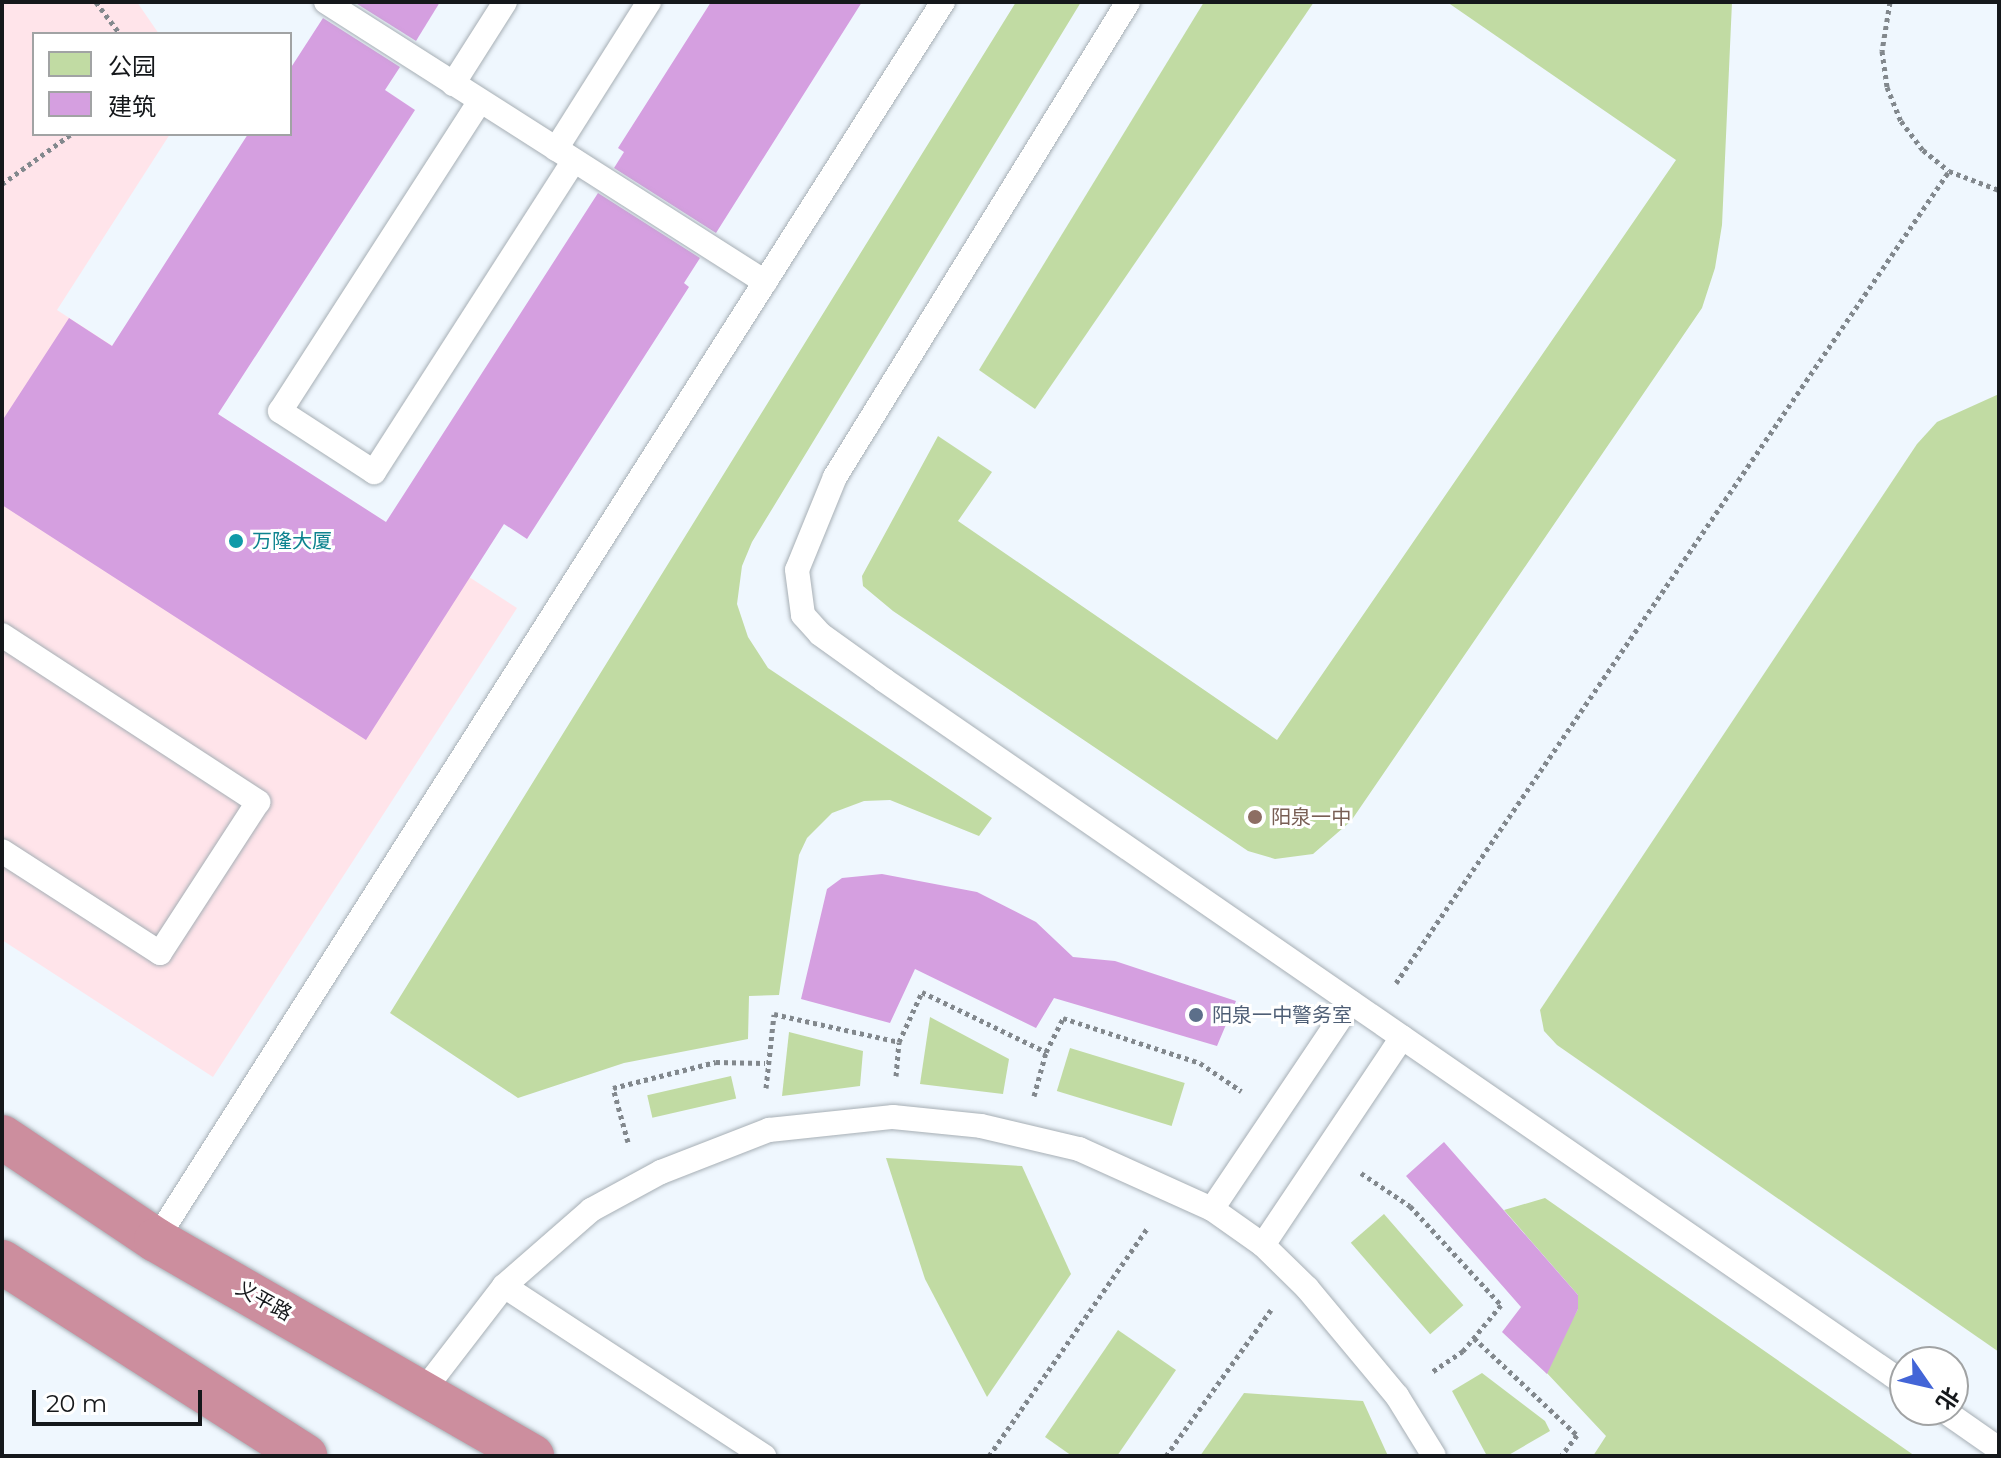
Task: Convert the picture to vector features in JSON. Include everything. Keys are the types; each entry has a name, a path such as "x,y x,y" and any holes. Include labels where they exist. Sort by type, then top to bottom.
{"highway":[{"name":"义平路","path":"2,1137 156,1240 424,1390 532,1456"},
{"path":"2,1262 305,1456"}],"lane":[{"path":"326,2 765,282"},
{"path":"453,84 505,2"},
{"path":"480,101 280,411 374,472 565,155 649,2"},
{"path":"156,1240 943,2"},
{"path":"1128,2 835,477 797,570 803,615 884,680 1889,1373"},
{"path":"2,635 258,802 160,953 6,863"},
{"path":"1212,1209 1351,1002"},
{"path":"1263,1245 1402,1037"},
{"path":"424,1390 504,1286 591,1210 639,1184 769,1130 893,1117 981,1126 1079,1149 1212,1209 1263,1245 1295,1276 1397,1396 1434,1456"},
{"path":"504,1286 764,1456"},
{"path":"1966,1426 1999,1449"}],"path":[{"path":"96,2 118,32"},
{"path":"1890,2 1882,51 1887,87 1901,121 1923,150 1949,171 1999,190"},
{"path":"2,184 68,136"},
{"path":"1373,1017 1949,171"},
{"path":"893,1117 899,1042 922,992 1046,1052"},
{"path":"769,1130 765,1063 774,1014 899,1042"},
{"path":"639,1184 613,1088 716,1062 765,1063"},
{"path":"989,1456 1174,1190"},
{"path":"1166,1456 1295,1276"},
{"path":"1474,1338 1577,1435 1561,1456"}],"shaded area":[{"path":"2,2 137,2 158,32 32,32 32,136 169,136 57,310 517,608 213,1077 2,940"}],"green space":[{"path":"1016,2 1081,2 752,542 742,566 737,604 748,637 768,668 992,818 979,836 890,800 864,801 832,813 807,838 799,855 779,995 749,996 748,1039 624,1063 518,1098 390,1013"},
{"path":"1204,2 1314,2 1035,409 979,370"},
{"path":"1447,2 1732,2 1722,225 1715,268 1702,308 1351,821 1313,854 1275,859 1248,851 893,611 863,586 862,576 938,436 992,472 958,521 1277,740 1676,160"},
{"path":"1999,394 1999,1352 1557,1045 1544,1031 1540,1010 1917,444 1937,422"},
{"path":"930,1017 1009,1059 1003,1094 920,1084"},
{"path":"789,1032 863,1051 860,1086 782,1096"},
{"path":"1070,1048 1185,1083 1172,1126 1057,1091"},
{"path":"731,1076 736,1098 652,1118 647,1095"},
{"path":"886,1158 1022,1166 1071,1274 987,1397 925,1279"},
{"path":"1545,1198 1915,1456 1593,1456 1606,1436 1545,1371 1578,1309 1578,1295 1504,1210"},
{"path":"1384,1214 1463,1305 1430,1334 1351,1243"},
{"path":"1118,1330 1176,1370 1117,1456 1072,1456 1045,1437"},
{"path":"1482,1373 1545,1421 1550,1431 1507,1456 1487,1456 1452,1391"},
{"path":"1244,1393 1363,1401 1388,1456 1200,1456"}],"building":[{"path":"354,2 440,2 416,41"},
{"path":"711,2 862,2 716,233 614,168 624,152 618,148"},
{"path":"323,18 400,67 385,90 415,110 218,414 386,522 598,193 700,258 684,283 689,287 527,539 504,524 366,740 2,505 2,421 69,318 112,346 247,136 292,136 292,66"},
{"path":"882,874 977,892 1036,922 1073,957 1115,961 1236,1001 1217,1046 1054,998 1036,1028 915,969 890,1023 801,999 827,889 842,878"},
{"path":"1444,1142 1578,1295 1578,1309 1547,1374 1502,1332 1521,1307 1406,1176"}],"place":[{"name":"万隆大厦","path":"236,541"},
{"name":"阳泉一中","path":"1255,817"},
{"name":"阳泉一中警务室","path":"1196,1015"}]}
